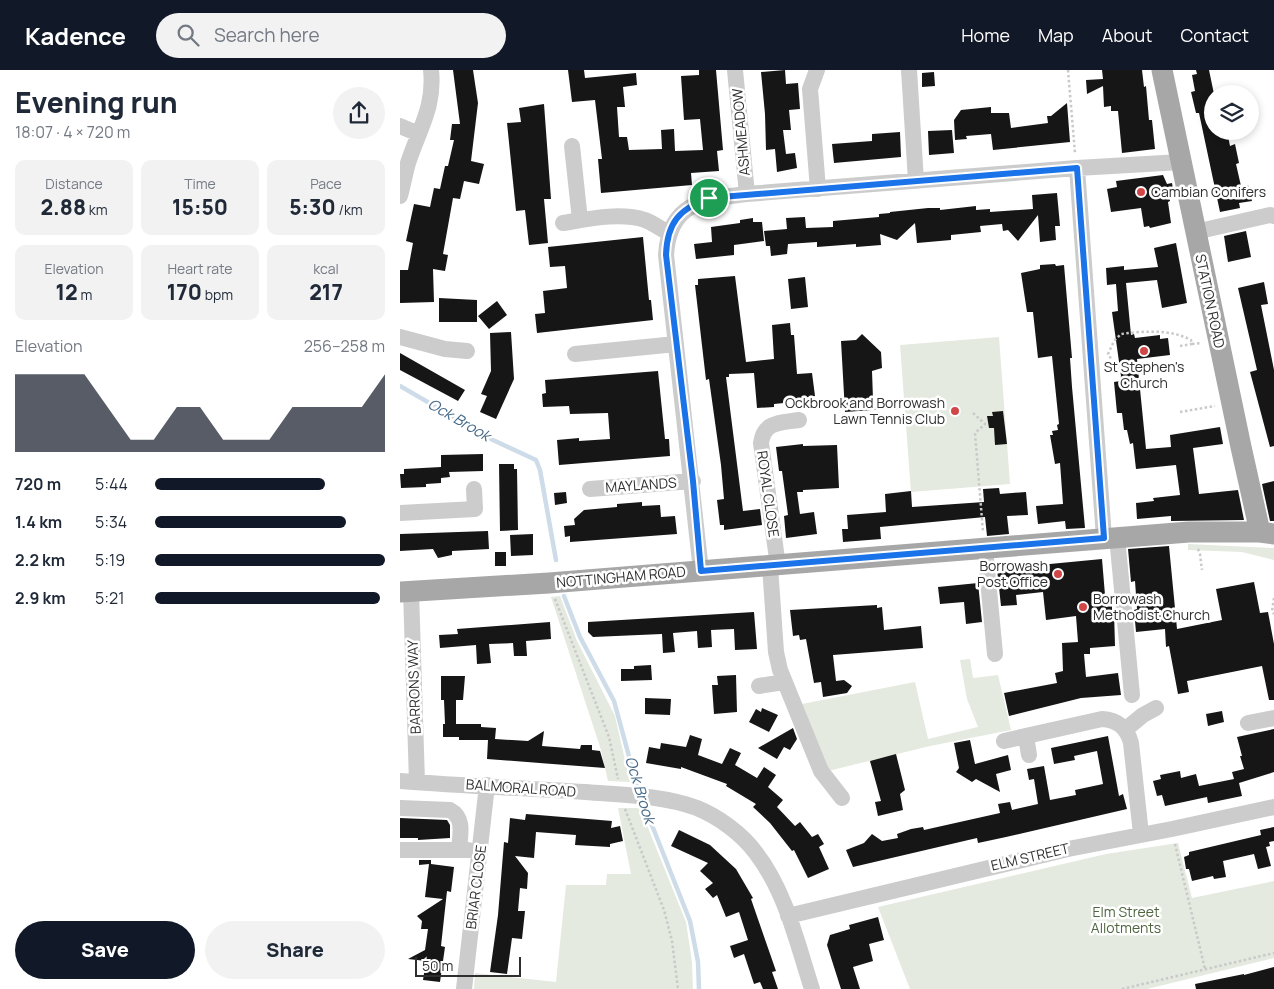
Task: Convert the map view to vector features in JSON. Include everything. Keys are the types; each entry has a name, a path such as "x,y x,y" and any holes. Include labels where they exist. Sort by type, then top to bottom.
{"main road":[{"name":"STATION ROAD","path":"1162,70 1232,403 1267,533"},
{"name":"NOTTINGHAM ROAD","path":"406,592 774,566 1193,531 1267,533"}],"street":[{"path":"400,196 408,162 432,97 431,70"},
{"name":"ASHMEADOW","path":"736,70 747,194"},
{"path":"817,70 810,89 818,189"},
{"path":"909,70 916,181"},
{"path":"400,126 419,134"},
{"path":"572,146 580,220"},
{"path":"701,571 693,481 666,255 669,233 678,216 697,203 709,198 1077,168 1181,162"},
{"path":"1077,168 1110,538 1132,695"},
{"path":"1195,232 1270,215 1274,216"},
{"path":"563,222 635,218 646,221 669,233"},
{"path":"400,337 445,348 467,351"},
{"path":"575,354 676,344"},
{"name":"ROYAL CLOSE","path":"799,420 773,425 764,431 761,443 774,566 776,652 784,682 821,771 842,798"},
{"name":"MAYLANDS","path":"590,488 693,481"},
{"path":"400,513 475,509 474,489"},
{"path":"985,548 995,654"},
{"name":"BARRONS WAY","path":"406,592 406,648 417,782"},
{"path":"759,686 784,682"},
{"path":"1126,729 1143,715 1156,708"},
{"path":"1248,723 1274,718"},
{"path":"1004,741 1102,719 1115,721 1126,729 1131,743 1141,834"},
{"path":"1026,736 1029,755"},
{"name":"BALMORAL ROAD","path":"400,780 636,796 677,802 710,814 735,831 755,852 765,866 780,895 812,989"},
{"name":"BRIAR CLOSE","path":"464,989 487,785"},
{"name":"ELM STREET","path":"788,916 1029,857 1172,829 1274,806"},
{"path":"400,808 450,810 455,813 460,822 459,850"},
{"path":"400,850 481,850"}],"path":[{"path":"1068,70 1077,168"},
{"path":"1119,371 1108,354 1114,342 1121,334 1156,332 1186,337 1191,340 1192,344"},
{"path":"1180,346 1220,340"},
{"path":"1180,412 1232,403"},
{"path":"973,413 986,423 975,434 985,548"},
{"path":"549,583 609,737 636,796 628,818 664,910 672,940 678,989"},
{"path":"1274,598 1272,611 1274,614"},
{"path":"1175,843 1204,969"},
{"path":"1122,989 1274,953"}],"green space":[{"name":"Ockbrook and Borrowash Lawn Tennis Club","path":"999,337 1010,484 911,492 900,345"},
{"path":"1188,544 1274,548 1274,560 1242,552 1188,550"},
{"path":"560,596 577,641 615,716 630,782 608,781 601,750 551,597"},
{"path":"970,659 973,678 998,675 1011,730 930,746 828,771 802,704 915,682 928,739 978,727 967,699 960,660"},
{"path":"618,808 640,808 686,922 692,962 693,989 474,989 475,973 556,982 566,885 606,885 607,874 631,874"},
{"name":"Elm Street Allotments","path":"1178,843 1192,898 1274,881 1274,958 1147,989 910,989 878,907 1106,854"}],"building":[{"path":"453,70 473,70 478,103 471,161 484,164 479,184 464,181 460,199 453,198 443,254 448,255 445,271 433,269 434,302 400,303 400,270 408,270 413,243 406,241 414,204 430,207 434,188 440,189 445,166 448,166 454,140 450,140 452,124 460,124"},
{"path":"568,70 584,70 585,78 636,73 637,85 623,87 625,107 617,107 619,137 627,137 629,150 662,149 661,130 674,129 675,151 703,150 700,119 684,120 681,76 699,75 699,70 716,70 723,150 717,151 719,171 691,173 692,185 601,193 598,159 602,159 595,100 572,102"},
{"path":"785,70 786,84 798,83 800,109 789,110 791,130 783,130 786,154 795,153 797,168 777,172 775,149 766,150 761,72"},
{"path":"1102,70 1142,70 1144,87 1146,86 1149,120 1152,120 1155,149 1122,153 1118,111 1111,111 1111,106 1104,107 1103,86 1087,94 1086,80 1103,79"},
{"path":"1196,70 1209,70 1212,85 1204,85 1204,137 1199,113 1196,113 1191,92 1195,91 1192,75 1197,74"},
{"path":"934,72 935,86 922,87 922,73"},
{"path":"1067,103 1070,142 993,150 991,134 966,136 967,139 955,140 954,120 961,110 991,107 991,113 1009,113 1011,128 1048,123 1047,116 1051,116"},
{"path":"544,104 551,199 544,199 548,243 529,245 525,210 516,211 507,123 521,122 519,108"},
{"path":"952,130 954,153 929,155 928,131"},
{"path":"900,132 901,157 834,163 832,144 872,141 872,134"},
{"path":"1205,140 1229,140 1230,146 1235,144 1239,163 1236,164 1241,186 1248,185 1252,201 1239,203 1240,208 1220,212"},
{"name":"Cambian Conifers","path":"1163,175 1167,184 1172,183 1174,195 1169,195 1170,201 1168,202 1171,223 1150,228 1149,226 1144,227 1141,208 1111,212 1107,189 1117,187 1116,181"},
{"path":"1057,193 1060,226 1055,226 1056,240 1040,242 1038,215 1018,241 1008,230 1003,231 1002,224 980,226 981,232 951,235 951,240 917,243 915,223 897,240 880,234 881,245 856,247 856,244 817,247 817,242 788,244 787,254 771,256 770,246 766,246 764,231 787,229 786,218 805,217 806,228 833,227 833,221 879,217 879,214 928,208 940,208 940,210 976,206 976,210 990,209 990,212 1033,209 1032,195"},
{"path":"753,218 753,222 762,222 764,241 734,245 734,255 696,259 694,244 712,242 711,227 740,223 740,220"},
{"path":"1246,231 1251,257 1228,262 1224,236"},
{"path":"643,237 649,300 651,300 653,320 537,333 535,314 545,313 543,291 567,288 565,266 550,267 548,247"},
{"path":"1176,243 1187,303 1162,308 1157,280 1126,283 1131,335 1134,334 1135,338 1160,335 1160,339 1168,338 1170,355 1137,359 1146,449 1171,447 1170,435 1220,427 1223,444 1193,448 1199,494 1238,490 1244,520 1171,521 1171,516 1137,519 1136,503 1154,501 1153,498 1180,495 1176,465 1136,469 1133,443 1130,444 1127,430 1124,430 1122,413 1117,413 1114,382 1120,381 1121,376 1112,312 1118,311 1116,284 1107,285 1106,268 1124,266 1124,270 1158,267 1154,248"},
{"path":"1055,264 1056,266 1064,265 1072,358 1070,358 1072,387 1085,528 1066,529 1065,521 1038,524 1036,506 1063,504 1060,463 1055,464 1050,435 1053,435 1052,431 1058,430 1057,425 1059,424 1052,356 1038,358 1033,312 1027,312 1021,273 1040,269 1040,265"},
{"path":"735,276 746,362 774,359 772,325 790,323 791,335 794,335 797,374 812,373 815,396 784,401 784,403 774,404 774,407 757,408 754,373 729,374 729,377 726,377 743,511 760,509 762,525 724,530 724,525 720,525 717,500 724,499 721,465 709,379 706,380 695,285 698,285 698,279"},
{"path":"805,277 808,307 791,309 788,279"},
{"path":"1264,282 1268,304 1261,305 1274,370 1274,446 1270,447 1250,372 1257,370 1238,288"},
{"path":"439,298 477,300 477,322 439,322"},
{"path":"497,301 507,315 489,329 478,316"},
{"path":"511,332 514,379 496,419 480,412 487,396 481,394 491,371 490,333"},
{"path":"862,334 881,352 882,368 872,371 873,399 885,398 886,409 845,412 841,341 856,340"},
{"path":"400,353 465,390 458,401 400,370"},
{"path":"658,371 665,439 669,439 670,456 559,465 557,440 579,438 579,441 610,439 608,413 570,414 569,406 543,407 542,394 546,393 545,380"},
{"path":"1003,411 1007,444 995,445 994,428 989,428 987,416 993,416 992,412"},
{"path":"803,444 803,446 837,445 839,488 797,492 800,514 814,512 817,534 786,538 784,516 788,515 782,471 779,471 776,447"},
{"path":"483,454 483,471 449,472 450,477 441,478 441,483 426,484 426,487 401,488 400,474 404,474 404,469 441,467 441,455"},
{"path":"499,464 514,464 514,469 517,469 518,530 500,531"},
{"path":"1274,481 1274,521 1270,521 1262,484"},
{"path":"999,488 1000,494 1026,492 1028,515 1007,516 1009,534 987,536 985,517 880,527 881,539 843,542 842,529 848,529 847,515 886,512 885,494 911,491 912,507 984,502 983,489"},
{"path":"566,492 567,503 555,505 554,493"},
{"path":"642,502 642,506 660,505 661,517 675,516 677,534 570,542 570,536 565,537 564,526 575,525 574,519 584,510 617,507 617,504"},
{"path":"488,531 489,549 452,551 452,555 438,558 433,549 400,551 400,534"},
{"path":"533,534 533,555 511,556 510,535"},
{"path":"1169,546 1177,629 1222,620 1216,589 1254,582 1260,613 1268,612 1274,644 1274,700 1269,700 1262,666 1187,681 1189,692 1178,694 1169,646 1166,647 1165,629 1136,632 1134,610 1137,609 1135,581 1131,582 1128,549"},
{"path":"495,552 506,552 506,566 495,566"},
{"path":"1102,559 1106,607 1112,606 1112,611 1114,611 1115,646 1090,648 1090,654 1084,654 1086,677 1118,673 1121,695 1081,698 1009,716 1004,693 1057,683 1055,673 1063,671 1062,643 1078,642 1076,616 1046,620 1043,592 1016,595 1017,605 1001,606 997,569"},
{"path":"978,583 982,622 966,624 964,602 940,604 938,587"},
{"path":"877,605 877,608 882,607 884,630 921,626 923,648 833,655 836,681 844,680 852,686 847,693 823,697 821,682 814,683 806,639 800,640 799,635 793,636 790,610"},
{"path":"754,612 757,649 735,650 734,629 711,630 712,647 698,648 697,631 673,633 675,652 663,653 662,634 593,637 588,632 588,622"},
{"path":"550,622 551,639 526,641 527,656 514,656 513,643 489,644 491,663 477,664 476,645 440,648 439,635 458,634 457,629"},
{"path":"651,665 652,680 621,681 621,669 634,669 634,666"},
{"path":"736,675 737,712 714,714 712,685 718,685 717,676"},
{"path":"441,676 465,676 463,700 456,700 456,724 481,724 481,727 496,728 495,739 528,741 544,731 542,746 580,749 581,745 592,745 592,750 600,751 605,768 487,759 488,740 459,740 459,737 443,737 443,724 445,724 444,700 441,700"},
{"path":"645,698 671,699 670,715 645,714"},
{"path":"762,708 778,715 769,732 749,722 756,709 761,712"},
{"path":"1222,711 1224,722 1208,726 1206,714"},
{"path":"793,728 797,739 790,750 784,747 777,759 758,748"},
{"path":"1274,729 1274,772 1239,783 1242,796 1208,803 1207,797 1165,806 1162,795 1157,796 1153,781 1161,779 1160,775 1180,771 1181,778 1196,774 1199,786 1234,779 1232,772 1244,769 1237,737"},
{"path":"690,735 702,739 698,755 722,764 730,748 741,753 735,765 757,778 764,767 776,775 768,787 783,800 777,807 795,826 800,822 812,837 818,834 824,844 819,847 829,869 808,878 794,850 792,851 770,823 753,807 756,804 726,786 727,784 681,767 681,769 646,763 649,747 660,749 661,743 686,747"},
{"path":"1108,736 1119,796 1123,794 1127,809 978,843 977,838 853,867 846,850 864,843 872,834 882,841 898,838 897,834 911,829 923,827 924,830 1000,813 998,804 1010,802 1012,810 1038,804 1034,779 1029,780 1027,769 1044,766 1050,800 1076,795 1075,790 1103,784 1097,751 1074,756 1075,760 1054,764 1051,748"},
{"path":"970,740 975,764 1008,755 1011,770 996,774 1000,792 976,779 972,782 956,772 959,768 954,743"},
{"path":"896,754 905,790 900,794 903,810 878,816 875,802 881,801 870,761"},
{"path":"526,814 612,821 611,828 620,826 623,841 610,844 610,847 575,845 576,835 536,832 534,858 515,856 528,873 527,889 520,888 518,911 525,911 522,939 512,938 507,974 490,972 498,915 504,842 508,843 510,818 525,820"},
{"path":"400,818 447,820 450,825 450,838 418,840 418,838 400,838"},
{"path":"1274,827 1274,841 1269,842 1270,846 1266,847 1271,866 1258,869 1254,854 1223,861 1226,877 1214,879 1213,876 1192,881 1189,869 1186,869 1184,857 1189,855 1189,852 1261,835 1260,830"},
{"path":"679,830 710,845 736,869 753,898 751,899 776,971 772,972 778,989 763,989 760,982 754,984 744,954 734,958 730,946 748,940 739,912 726,917 717,895 713,898 705,889 713,883 700,871 708,863 671,846"},
{"path":"419,860 431,860 431,864 454,867 451,892 447,891 441,946 445,947 440,982 423,980 426,961 408,959 425,950 428,929 421,929 422,921 417,916 443,899 425,897 429,864 419,865"},
{"path":"878,917 884,940 869,944 873,961 853,967 860,989 841,989 827,945 830,935 850,929 849,925"},
{"path":"1274,967 1274,989 1196,989 1195,984 1244,975"}],"waterway":[{"name":"Ock Brook","path":"400,386 493,440 536,460 540,470 556,560"},
{"name":"Ock Brook","path":"564,596 580,637 614,701 639,793"},
{"name":"Ock Brook","path":"642,800 690,921 698,962 699,989"}],"place":[{"name":"Cambian Conifers","path":"1141,192"},
{"name":"St Stephen's Church","path":"1144,351"},
{"name":"Ockbrook and Borrowash Lawn Tennis Club","path":"955,411"},
{"name":"Borrowash Post Office","path":"1058,574"},
{"name":"Borrowash Methodist Church","path":"1083,607"}],"route":[{"path":"1077,168 1104,538 701,571 693,481 666,255 669,233 678,216 687,208 709,198 1077,168"}]}
